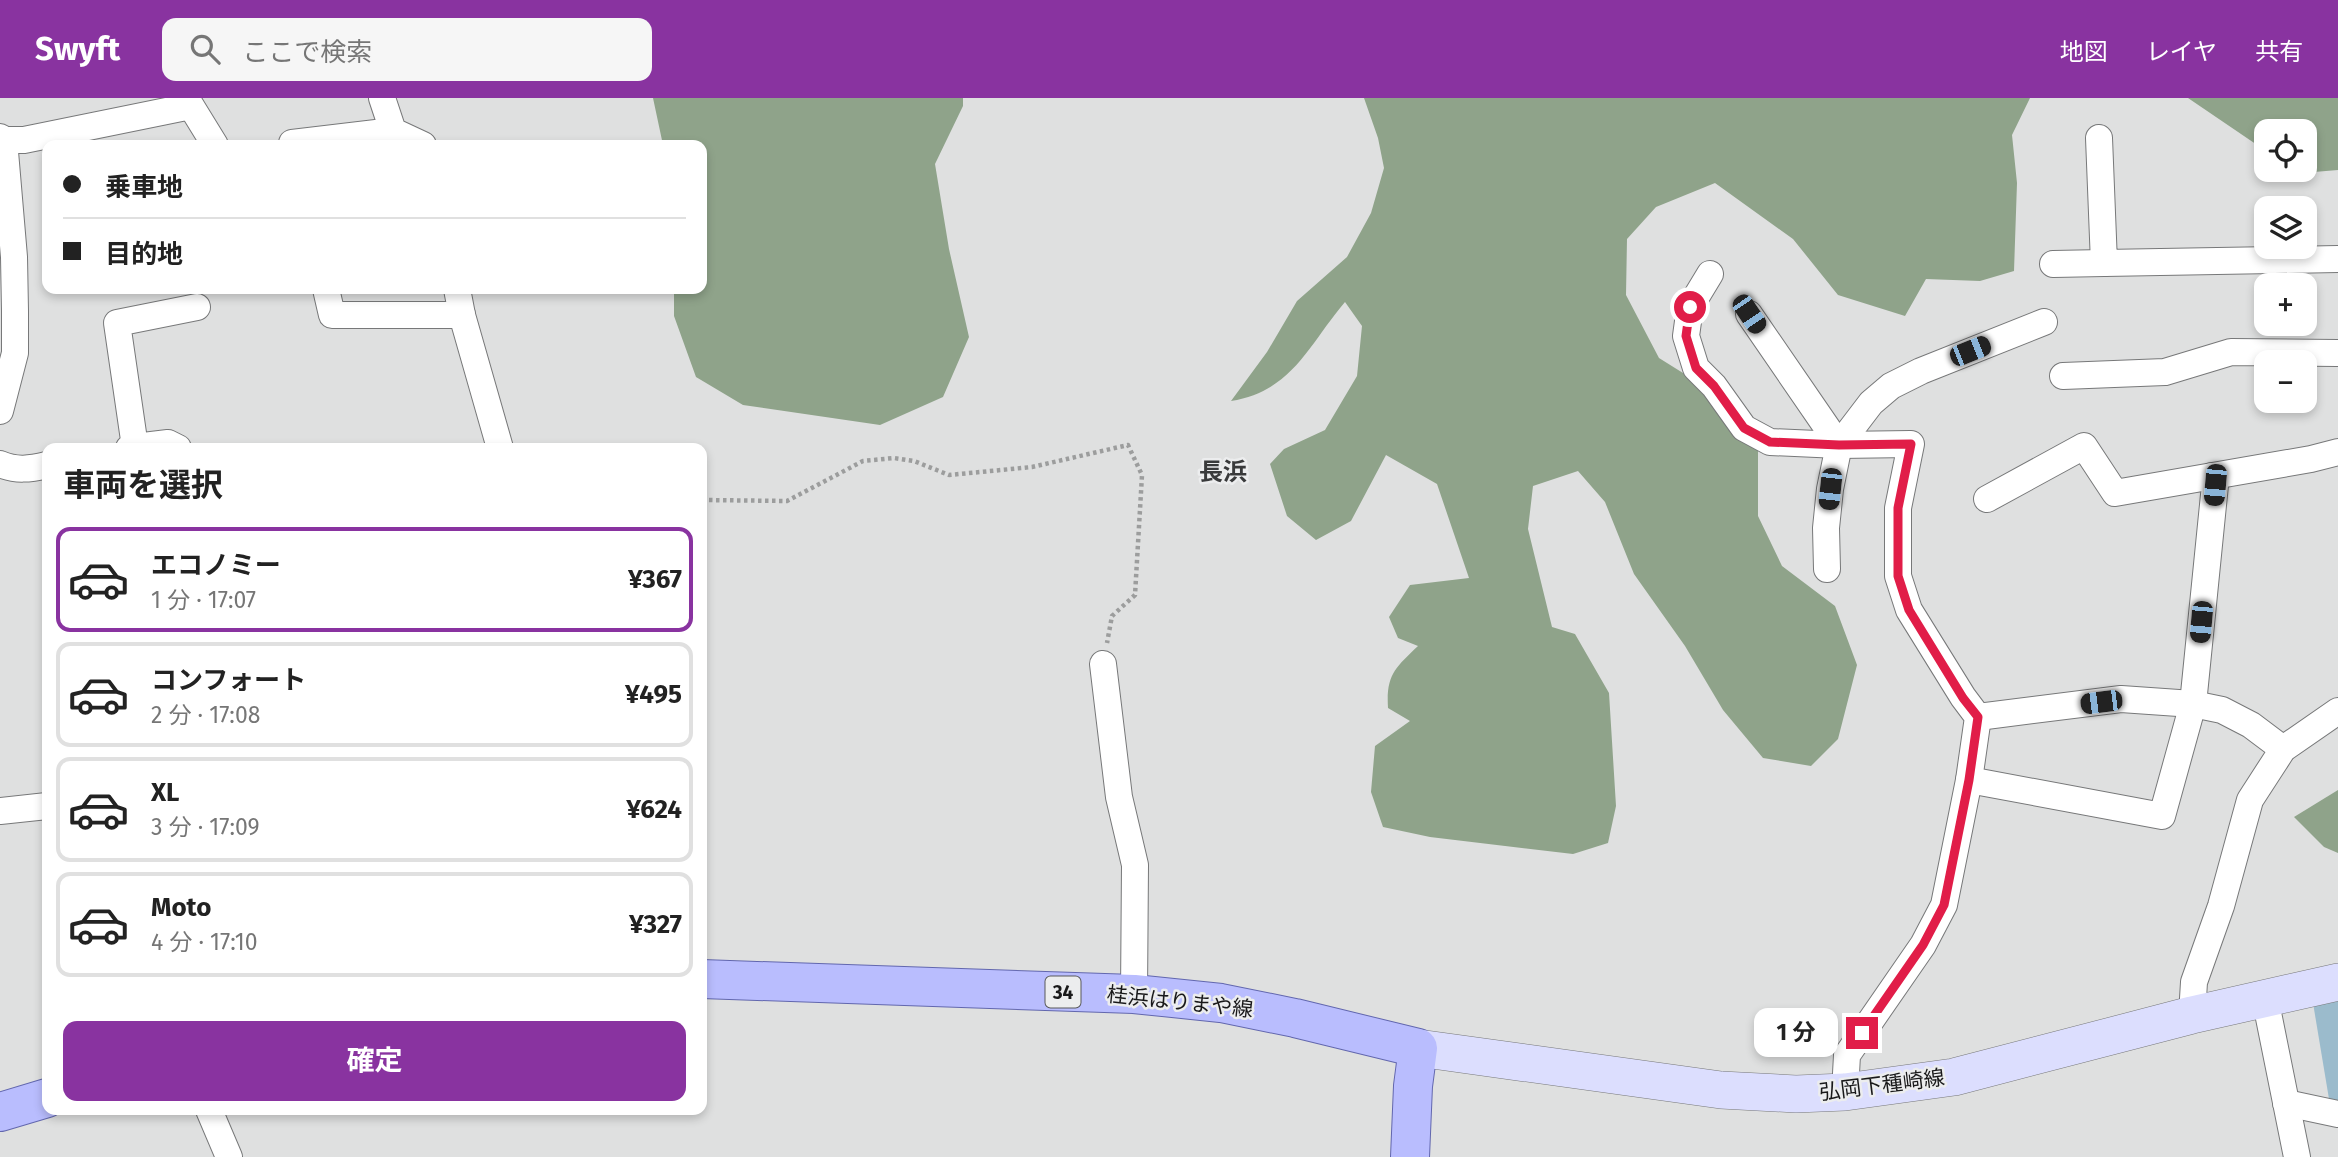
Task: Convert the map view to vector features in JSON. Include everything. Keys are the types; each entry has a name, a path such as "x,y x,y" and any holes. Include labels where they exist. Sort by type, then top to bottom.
{"main road":[{"name":"桂浜はりまや線","path":"707,979 1134,994 1222,1003 1418,1048"},
{"name":"弘岡下種崎線","path":"1418,1048 1721,1090 1796,1094 1845,1092 1954,1077 2192,1015 2338,982"},
{"path":"1410,1157 1413,1086 1418,1048"},
{"path":"0,1112 42,1099"}],"street":[{"path":"382,98 393,131"},
{"path":"0,411 15,353 14,257 2,138 24,140 191,106 212,140"},
{"path":"326,140 393,131 412,140"},
{"path":"2099,138 2104,263"},
{"path":"2053,264 2338,259"},
{"path":"1710,274 1690,307 1686,336 1696,368 1714,386 1744,428 1770,442 1911,444 1898,508 1898,576 1909,610 1963,698 1978,717 1969,780 1944,905 1923,945 1847,1055 1845,1092"},
{"path":"327,294 332,315 462,315"},
{"path":"458,294 499,443"},
{"path":"132,443 117,323 197,307"},
{"path":"1749,314 1839,445"},
{"path":"1827,569 1826,528 1839,445 1871,403 1891,386 1921,371 2043,322"},
{"path":"2063,376 2165,372 2231,352 2338,353"},
{"path":"1987,499 2084,446 2115,493 2312,459 2338,452"},
{"path":"0,464 9,468 27,469 42,466"},
{"path":"1969,780 2162,816 2193,704 2215,485 2212,476"},
{"path":"1103,664 1119,797 1135,865 1134,994"},
{"path":"1978,717 2121,699 2193,704 2222,710 2251,725 2283,749"},
{"path":"2192,1015 2194,982 2221,906 2250,800 2283,749 2338,711"},
{"path":"0,811 42,807"},
{"path":"2265,998 2297,1157"},
{"path":"2286,1102 2338,1114"},
{"path":"211,1115 229,1157"}],"path":[{"path":"707,500 787,501 863,461 894,457 914,461 949,475 1032,467 1128,445 1142,475 1135,595 1112,616 1103,664"}],"green space":[{"path":"653,98 963,98 963,106 935,164 949,249 969,337 943,397 880,425 743,405 696,377 674,316 674,294 707,294 707,140 662,140"},
{"path":"1364,98 2030,98 2012,135 2017,183 2014,271 1980,281 1926,279 1905,316 1838,295 1793,239 1715,183 1656,207 1627,239 1626,295 1659,358 1715,393 1758,449 1758,516 1782,566 1835,606 1857,665 1838,739 1811,766 1763,758 1723,710 1685,646 1634,574 1605,502 1578,471 1533,486 1528,529 1552,627 1575,634 1609,693 1616,806 1608,843 1573,854 1430,837 1383,827 1371,792 1375,746 1410,721 1388,708 1389,687 1398,667 1418,646 1398,638 1389,617 1410,585 1469,578 1437,484 1386,455 1351,521 1316,540 1287,516 1270,464 1284,449 1325,430 1357,376 1362,326 1345,302 1285,376 1252,396 1231,401 1267,352 1297,301 1347,257 1371,213 1384,168 1378,138"},
{"path":"2188,98 2338,98 2338,170 2317,172 2317,119 2254,119 2254,143"},
{"path":"2338,790 2338,853 2324,847 2294,817"}],"water":[{"path":"2338,997 2338,1101 2329,1099 2313,1003"}],"district":[{"name":"長浜","path":"1223,472"}],"route":[{"path":"1690,307 1686,336 1696,368 1714,386 1744,428 1770,442 1911,444 1898,508 1898,576 1909,610 1963,698 1978,717 1969,780 1944,905 1923,945 1862,1033"}]}
